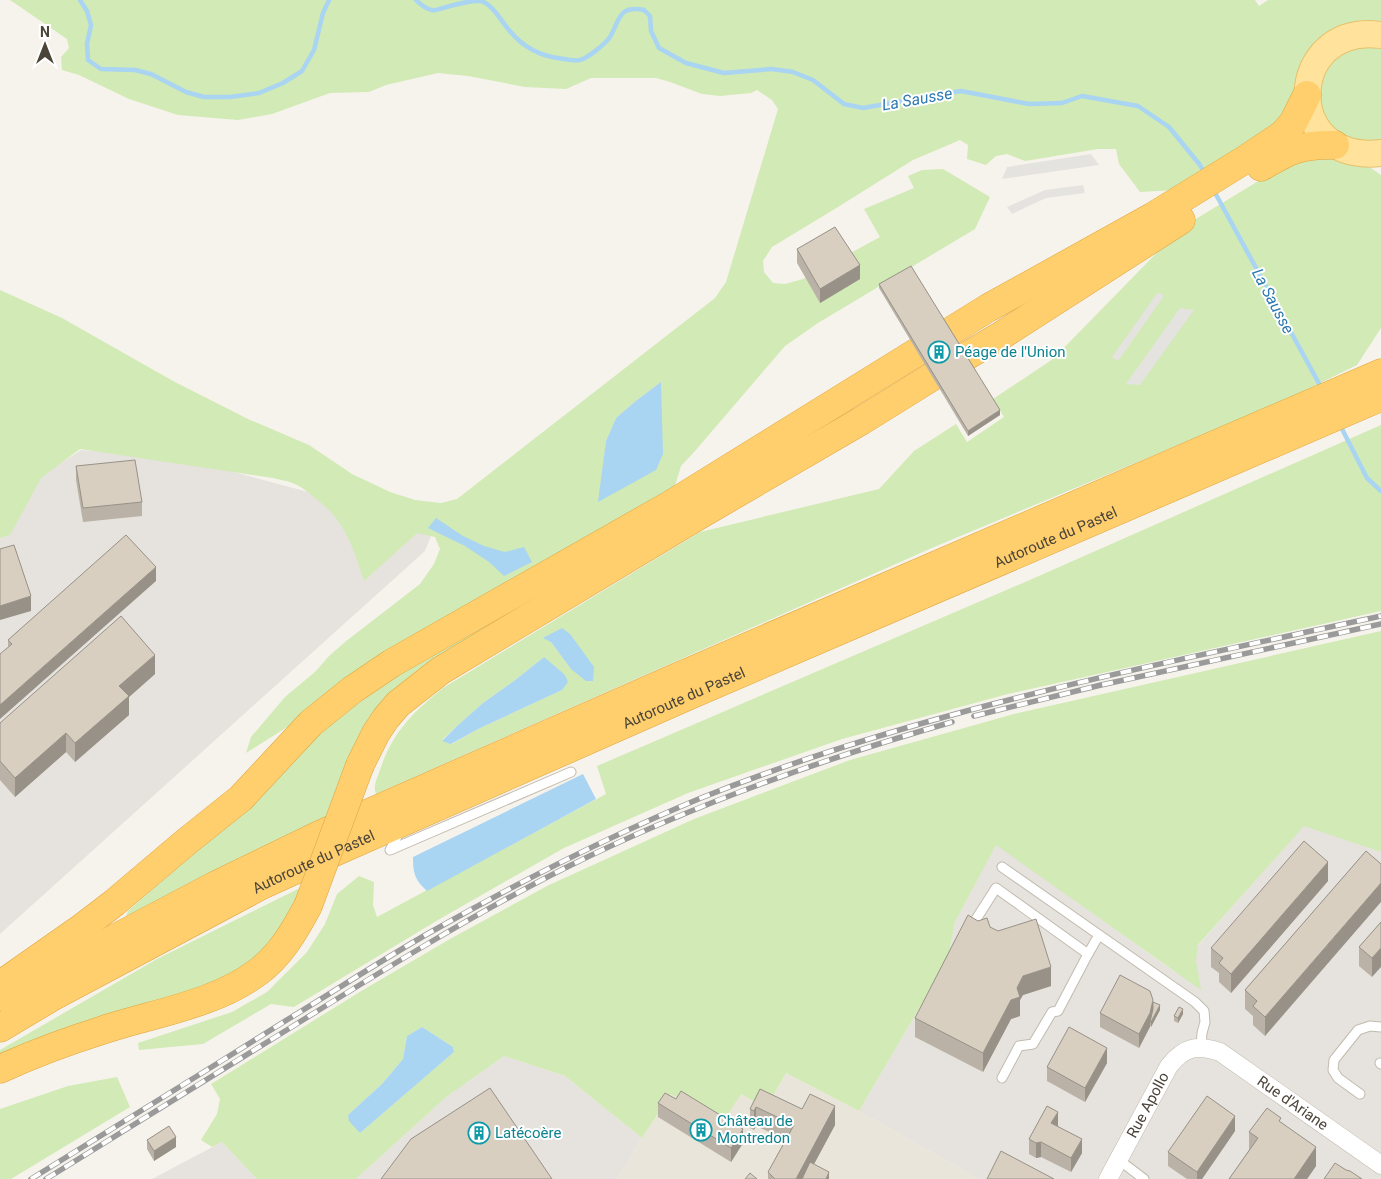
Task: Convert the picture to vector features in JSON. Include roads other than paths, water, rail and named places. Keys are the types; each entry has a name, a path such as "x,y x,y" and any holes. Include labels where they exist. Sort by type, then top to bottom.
{"highway":[{"path":"0,1069 102,1030 190,1005 241,983 259,971 276,956 294,932 308,906 360,765 376,733 398,704 440,671 1002,335 1180,210 1250,165 1293,122 1307,95"},
{"path":"1250,165 1303,147 1335,145"},
{"path":"0,985 114,903 241,798 310,723 352,690 392,664 670,506 988,308 1180,210"},
{"name":"Autoroute du Pastel","path":"0,1004 91,951 207,890 319,835 684,674 1353,397 1381,373"},
{"name":"Autoroute du Pastel","path":"1353,397 1381,396"},
{"name":"Autoroute du Pastel","path":"0,1028 52,997 262,885 688,696 1308,416"}],"main road":[{"path":"1377,157 1351,152 1335,145 1320,132 1308,105 1307,95 1312,69 1329,48 1340,40 1353,35 1381,35"}],"street":[{"name":"Rue Apollo","path":"1108,1179 1169,1066 1176,1057 1186,1050 1201,1047"},
{"name":"Rue d'Ariane","path":"1201,1047 1220,1052 1381,1165"}],"lane":[{"path":"405,822 390,850 571,772"},
{"path":"1002,867 1195,1002 1204,1011 1201,1047"},
{"path":"973,924 996,888 1088,954"},
{"path":"1002,1078 1019,1046 1033,1044 1052,1012 1058,1011 1099,935"},
{"path":"1360,1094 1338,1078 1332,1070 1334,1060 1358,1030 1370,1026 1381,1027"},
{"path":"1119,1160 1144,1179"}],"water":[{"path":"661,382 663,454 656,470 598,502 606,441 616,418"},
{"path":"436,518 463,536 484,546 505,552 524,547 532,562 504,576 489,562 465,546 428,528"},
{"path":"562,628 570,634 594,667 593,681 586,681 571,669 551,642 543,638"},
{"path":"544,657 565,675 568,682 562,690 478,729 451,744 442,741 483,703"},
{"path":"583,774 596,799 427,891 417,880 413,868 413,857"},
{"path":"422,1027 453,1047 454,1052 360,1133 349,1121 348,1115 382,1084 403,1059 407,1036"}],"waterway":[{"name":"La Sausse","path":"80,0 87,11 91,25 87,44 88,60 101,69 135,70 151,74 186,92 204,97 230,97 259,93 283,83 302,71 314,50 323,13 329,0"},
{"name":"La Sausse","path":"416,0 421,5 433,10 466,2 484,2 526,47 540,54 574,60 587,57 604,43 610,37 624,12 635,9 644,10 650,16 651,31 659,48 686,63 724,73 772,69 793,72 813,80 844,104 863,108 961,91 1029,104 1062,103 1082,96 1138,106 1169,127 1200,165 1205,174"},
{"name":"La Sausse","path":"1213,189 1322,389"},
{"name":"La Sausse","path":"1340,425 1367,478 1381,491"}],"railway":[{"path":"31,1179 429,933 563,861 701,798 867,739 952,715 1123,672 1381,616"},
{"path":"974,716 1101,685 1381,624"},
{"path":"46,1179 392,965 495,905 565,868 659,824 755,786 853,752 952,722"}],"place":[{"name":"Péage de l'Union","path":"939,352"},
{"name":"Château de Montredon","path":"701,1130"},
{"name":"Latécoère","path":"479,1133"}]}
